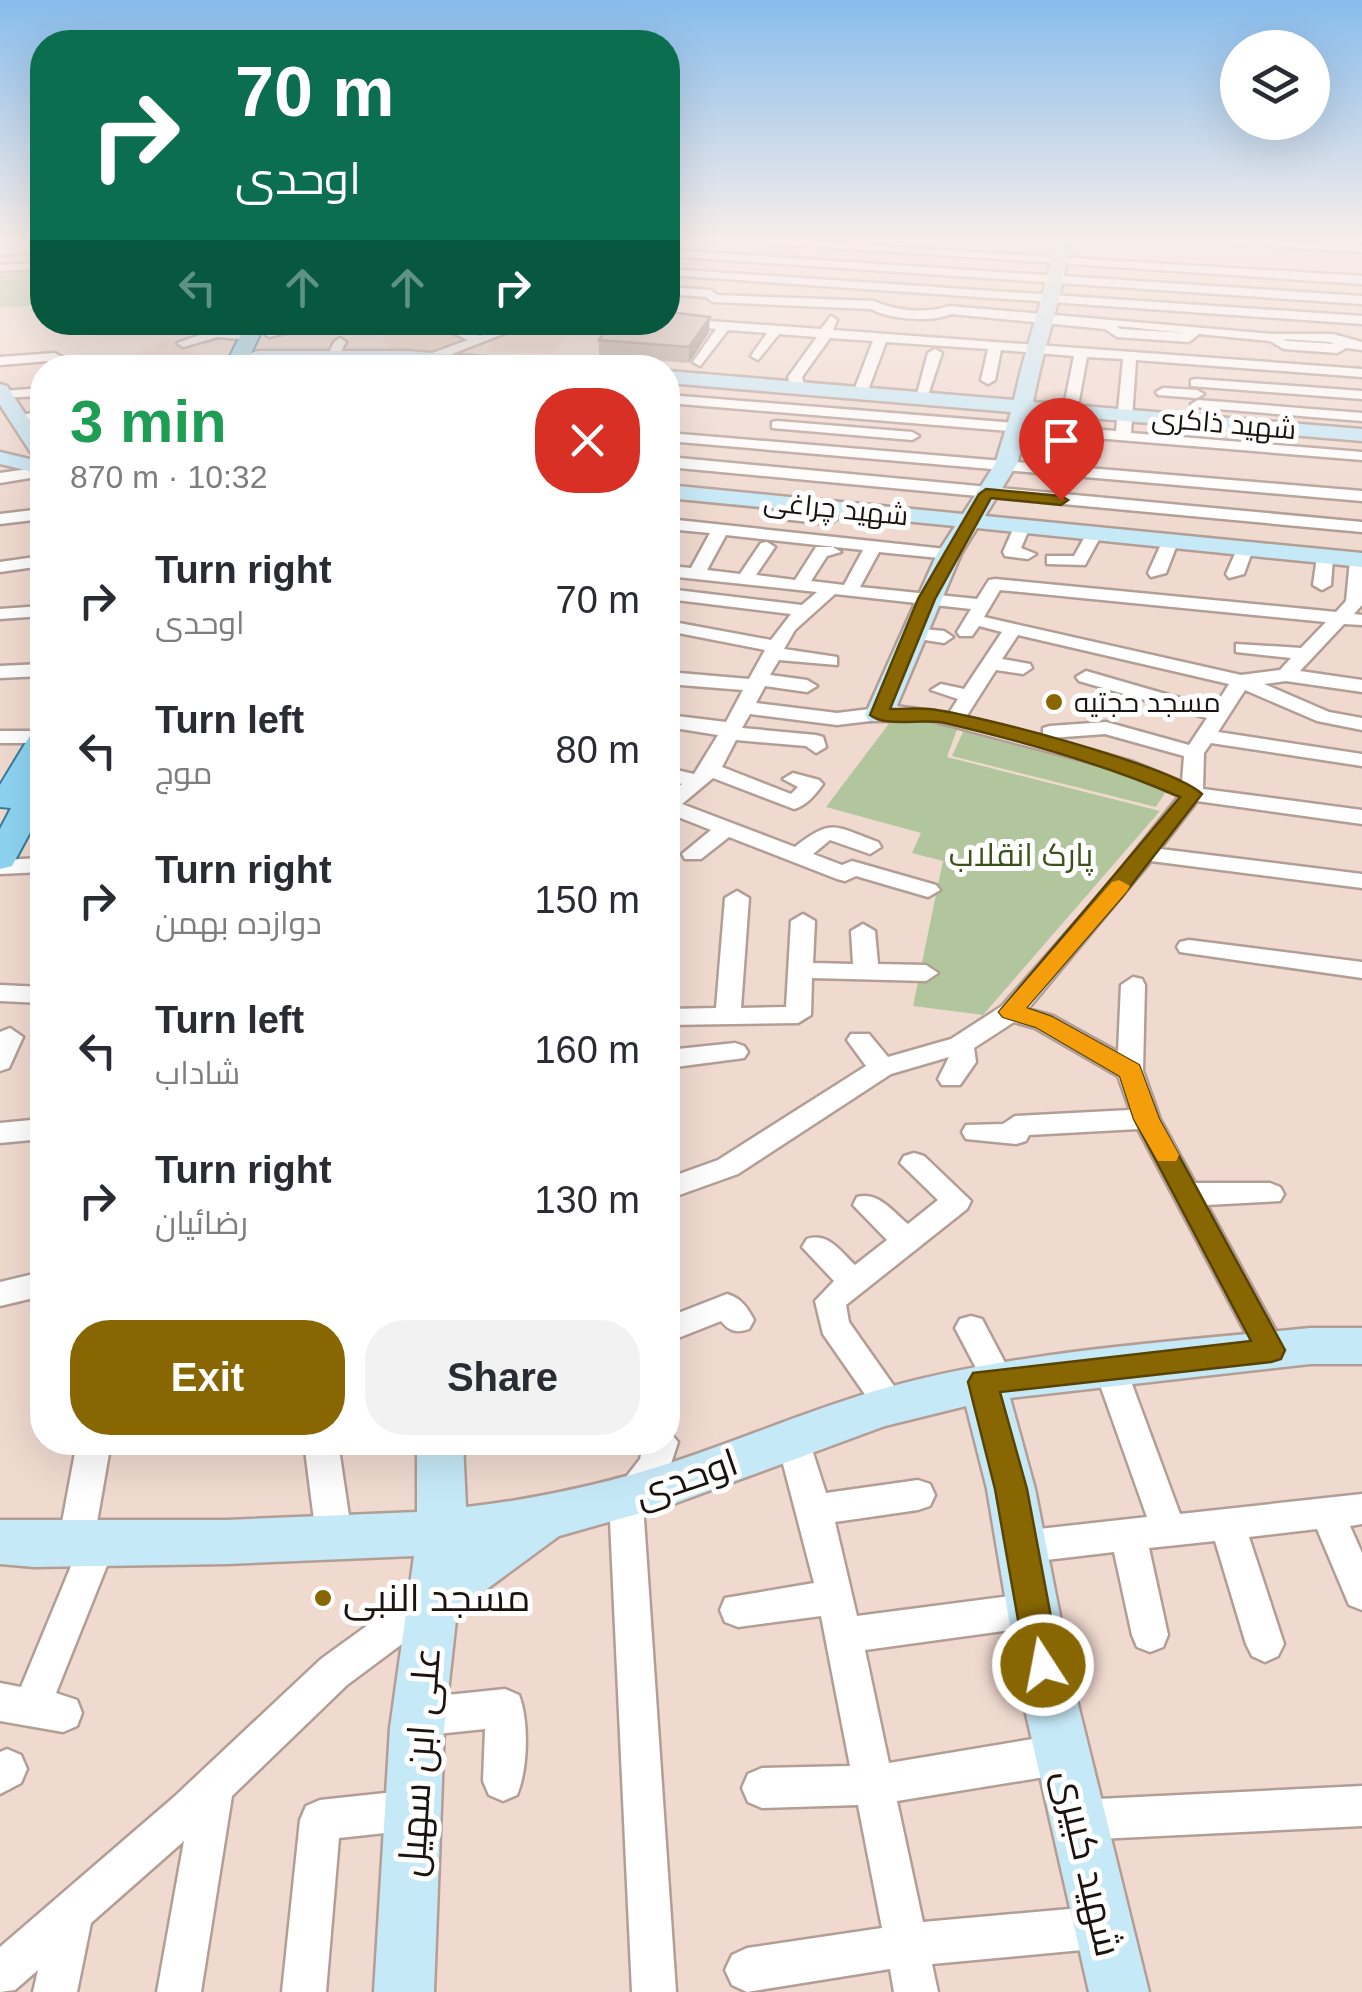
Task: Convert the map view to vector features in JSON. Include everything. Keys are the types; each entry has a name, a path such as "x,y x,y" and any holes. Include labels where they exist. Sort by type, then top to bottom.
{"main road":[{"path":"0,812 30,780"},
{"path":"0,863 30,780"}],"street":[{"path":"700,362 719,334"},
{"path":"758,356 773,334"},
{"path":"798,388 795,377 820,345 824,334"},
{"path":"838,334 1362,372"},
{"path":"879,715 926,599 986,494 1009,437 1038,334"},
{"path":"1148,356 1149,334"},
{"path":"1205,334 1305,342 1333,338 1343,344 1362,346"},
{"path":"183,343 210,335"},
{"path":"227,335 380,355"},
{"path":"467,335 479,340"},
{"path":"440,355 493,335"},
{"path":"860,394 882,337"},
{"path":"203,354 258,341"},
{"path":"988,380 996,345"},
{"path":"1070,411 1081,352"},
{"path":"920,398 935,353"},
{"path":"1122,437 1130,355"},
{"path":"1194,360 1198,401"},
{"path":"1128,373 1149,374"},
{"name":"شهید ذاکری","path":"680,378 920,398 1009,437 1070,411 1126,416 1198,401 1362,435"},
{"path":"680,486 698,466 750,384"},
{"path":"1198,401 1243,390 1362,395"},
{"path":"1163,392 1198,401 1362,418"},
{"path":"15,397 30,419"},
{"path":"15,397 30,429"},
{"path":"680,402 732,413 936,438"},
{"path":"680,409 1009,437 1056,462 1193,467 1272,487 1328,487 1362,496"},
{"path":"680,438 1122,437 1362,456"},
{"path":"0,458 30,467"},
{"path":"680,464 1362,527"},
{"path":"1272,487 1263,465 1289,466"},
{"path":"0,478 30,472"},
{"name":"شهید چراغی","path":"680,493 813,514 970,521 1360,560"},
{"path":"778,515 813,514"},
{"path":"0,520 30,516"},
{"path":"680,525 949,554"},
{"path":"1022,527 1011,552 1028,554"},
{"path":"696,574 721,529"},
{"path":"1053,560 1078,561 1094,534"},
{"path":"1157,572 1170,542"},
{"path":"680,795 704,776 774,650 803,610 840,590 874,546"},
{"path":"745,580 767,548"},
{"path":"1235,574 1245,549"},
{"path":"800,586 822,551 833,552"},
{"path":"1322,585 1325,557"},
{"path":"1286,675 1305,654 1350,619 1360,560"},
{"path":"0,566 30,562"},
{"path":"680,572 926,599 973,619 1013,628 1085,662 1160,706 1218,714"},
{"path":"1069,591 1080,574"},
{"path":"973,619 994,584 1069,591 1247,618 1350,619"},
{"path":"680,595 803,610"},
{"path":"0,614 30,612"},
{"path":"954,720 1013,628"},
{"path":"680,629 830,661"},
{"path":"912,632 944,636"},
{"path":"1085,662 1134,650 1175,658 1324,717 1362,724"},
{"path":"1249,651 1305,654"},
{"path":"990,663 1023,668"},
{"path":"0,672 30,671"},
{"path":"680,1188 728,1168 882,1068 960,1045 1011,1012 1192,794 1199,744 1240,682 1286,675 1362,686"},
{"path":"680,679 808,686"},
{"path":"941,690 970,696"},
{"path":"743,706 838,719 928,714 1126,766 1192,794 1362,817"},
{"path":"680,723 816,742 816,747"},
{"path":"1050,732 1106,728 1199,744 1362,760"},
{"path":"0,737 30,738"},
{"path":"680,775 704,776 794,803 812,784 792,780"},
{"path":"680,810 845,874 887,826"},
{"path":"693,854 726,829"},
{"path":"797,856 827,832 870,847"},
{"path":"1146,854 1362,881"},
{"path":"0,863 30,864"},
{"path":"852,868 928,890"},
{"path":"728,1016 737,898"},
{"path":"680,1018 798,1015 802,921"},
{"path":"863,931 866,969"},
{"path":"1188,946 1362,970"},
{"path":"800,970 926,973"},
{"path":"1133,985 1130,1071 1146,1119 1271,1350"},
{"path":"0,993 30,994"},
{"path":"1011,1012 1044,1022 1130,1071"},
{"path":"860,1040 882,1068"},
{"path":"951,1079 962,1062 960,1045"},
{"path":"680,1058 735,1052"},
{"path":"976,1132 1016,1134 1015,1126 1146,1119"},
{"path":"0,1133 30,1131"},
{"path":"892,1406 834,1325 830,1301 958,1201 914,1163"},
{"path":"1188,1194 1270,1194"},
{"path":"866,1205 908,1240"},
{"path":"817,1247 854,1282"},
{"path":"0,1294 30,1287"},
{"path":"680,1325 727,1306 738,1320"},
{"path":"972,1328 990,1381"},
{"name":"اوحدی","path":"0,1542 87,1544 442,1532 548,1517 626,1499 892,1406 990,1381 1271,1350 1362,1346"},
{"path":"1110,1368 1170,1530"},
{"name":"شهید کبیری","path":"990,1381 1032,1610 1118,1992"},
{"path":"794,1440 834,1597 916,1992"},
{"path":"32,1707 87,1544 93,1455"},
{"path":"323,1455 334,1536"},
{"name":"علی ابن سهیل","path":"404,1992 418,1718 442,1532 440,1455"},
{"path":"654,1992 626,1499 655,1466 658,1455"},
{"path":"814,1510 918,1495"},
{"path":"1021,1547 1345,1511 1362,1593"},
{"path":"0,1975 214,1787 334,1672 548,1517"},
{"path":"1227,1524 1265,1644"},
{"path":"1128,1534 1150,1635"},
{"path":"738,1610 834,1597"},
{"path":"842,1636 1032,1610"},
{"path":"418,1718 505,1708 503,1781"},
{"path":"762,1788 872,1785 1063,1754"},
{"path":"179,1992 214,1787"},
{"path":"1078,1820 1362,1806"},
{"path":"304,1992 320,1820 413,1810"},
{"path":"56,1992 73,1909"},
{"path":"748,1970 908,1945 1104,1928"}],"shaded area":[{"path":"380,335 455,335 464,339 423,355 392,355"},
{"path":"499,335 570,336 551,354 487,351"},
{"path":"169,339 203,355 132,355"}],"green space":[{"name":"پارک انقلاب","path":"926,719 958,727 947,757 1160,811 983,1015 913,1006 943,861 912,853 921,833 826,807 891,721"},
{"path":"964,730 1056,751 1167,790 1156,807 952,756"}],"building":[{"path":"698,334 689,347 599,340 603,335"}],"slow traffic":[{"path":"1119,886 1011,1012 1044,1022 1130,1071 1146,1119 1167,1155"}],"place":[{"name":"مسجد حجتیه","path":"1054,702"},
{"name":"مسجد النبی","path":"323,1598"}],"route":[{"path":"1043,1665 1011,1489 983,1382 1271,1350 1146,1119 1130,1071 1044,1022 1011,1012 1192,794 1126,766 1014,734 928,714 879,715 926,599 986,494 1061,500"}]}
